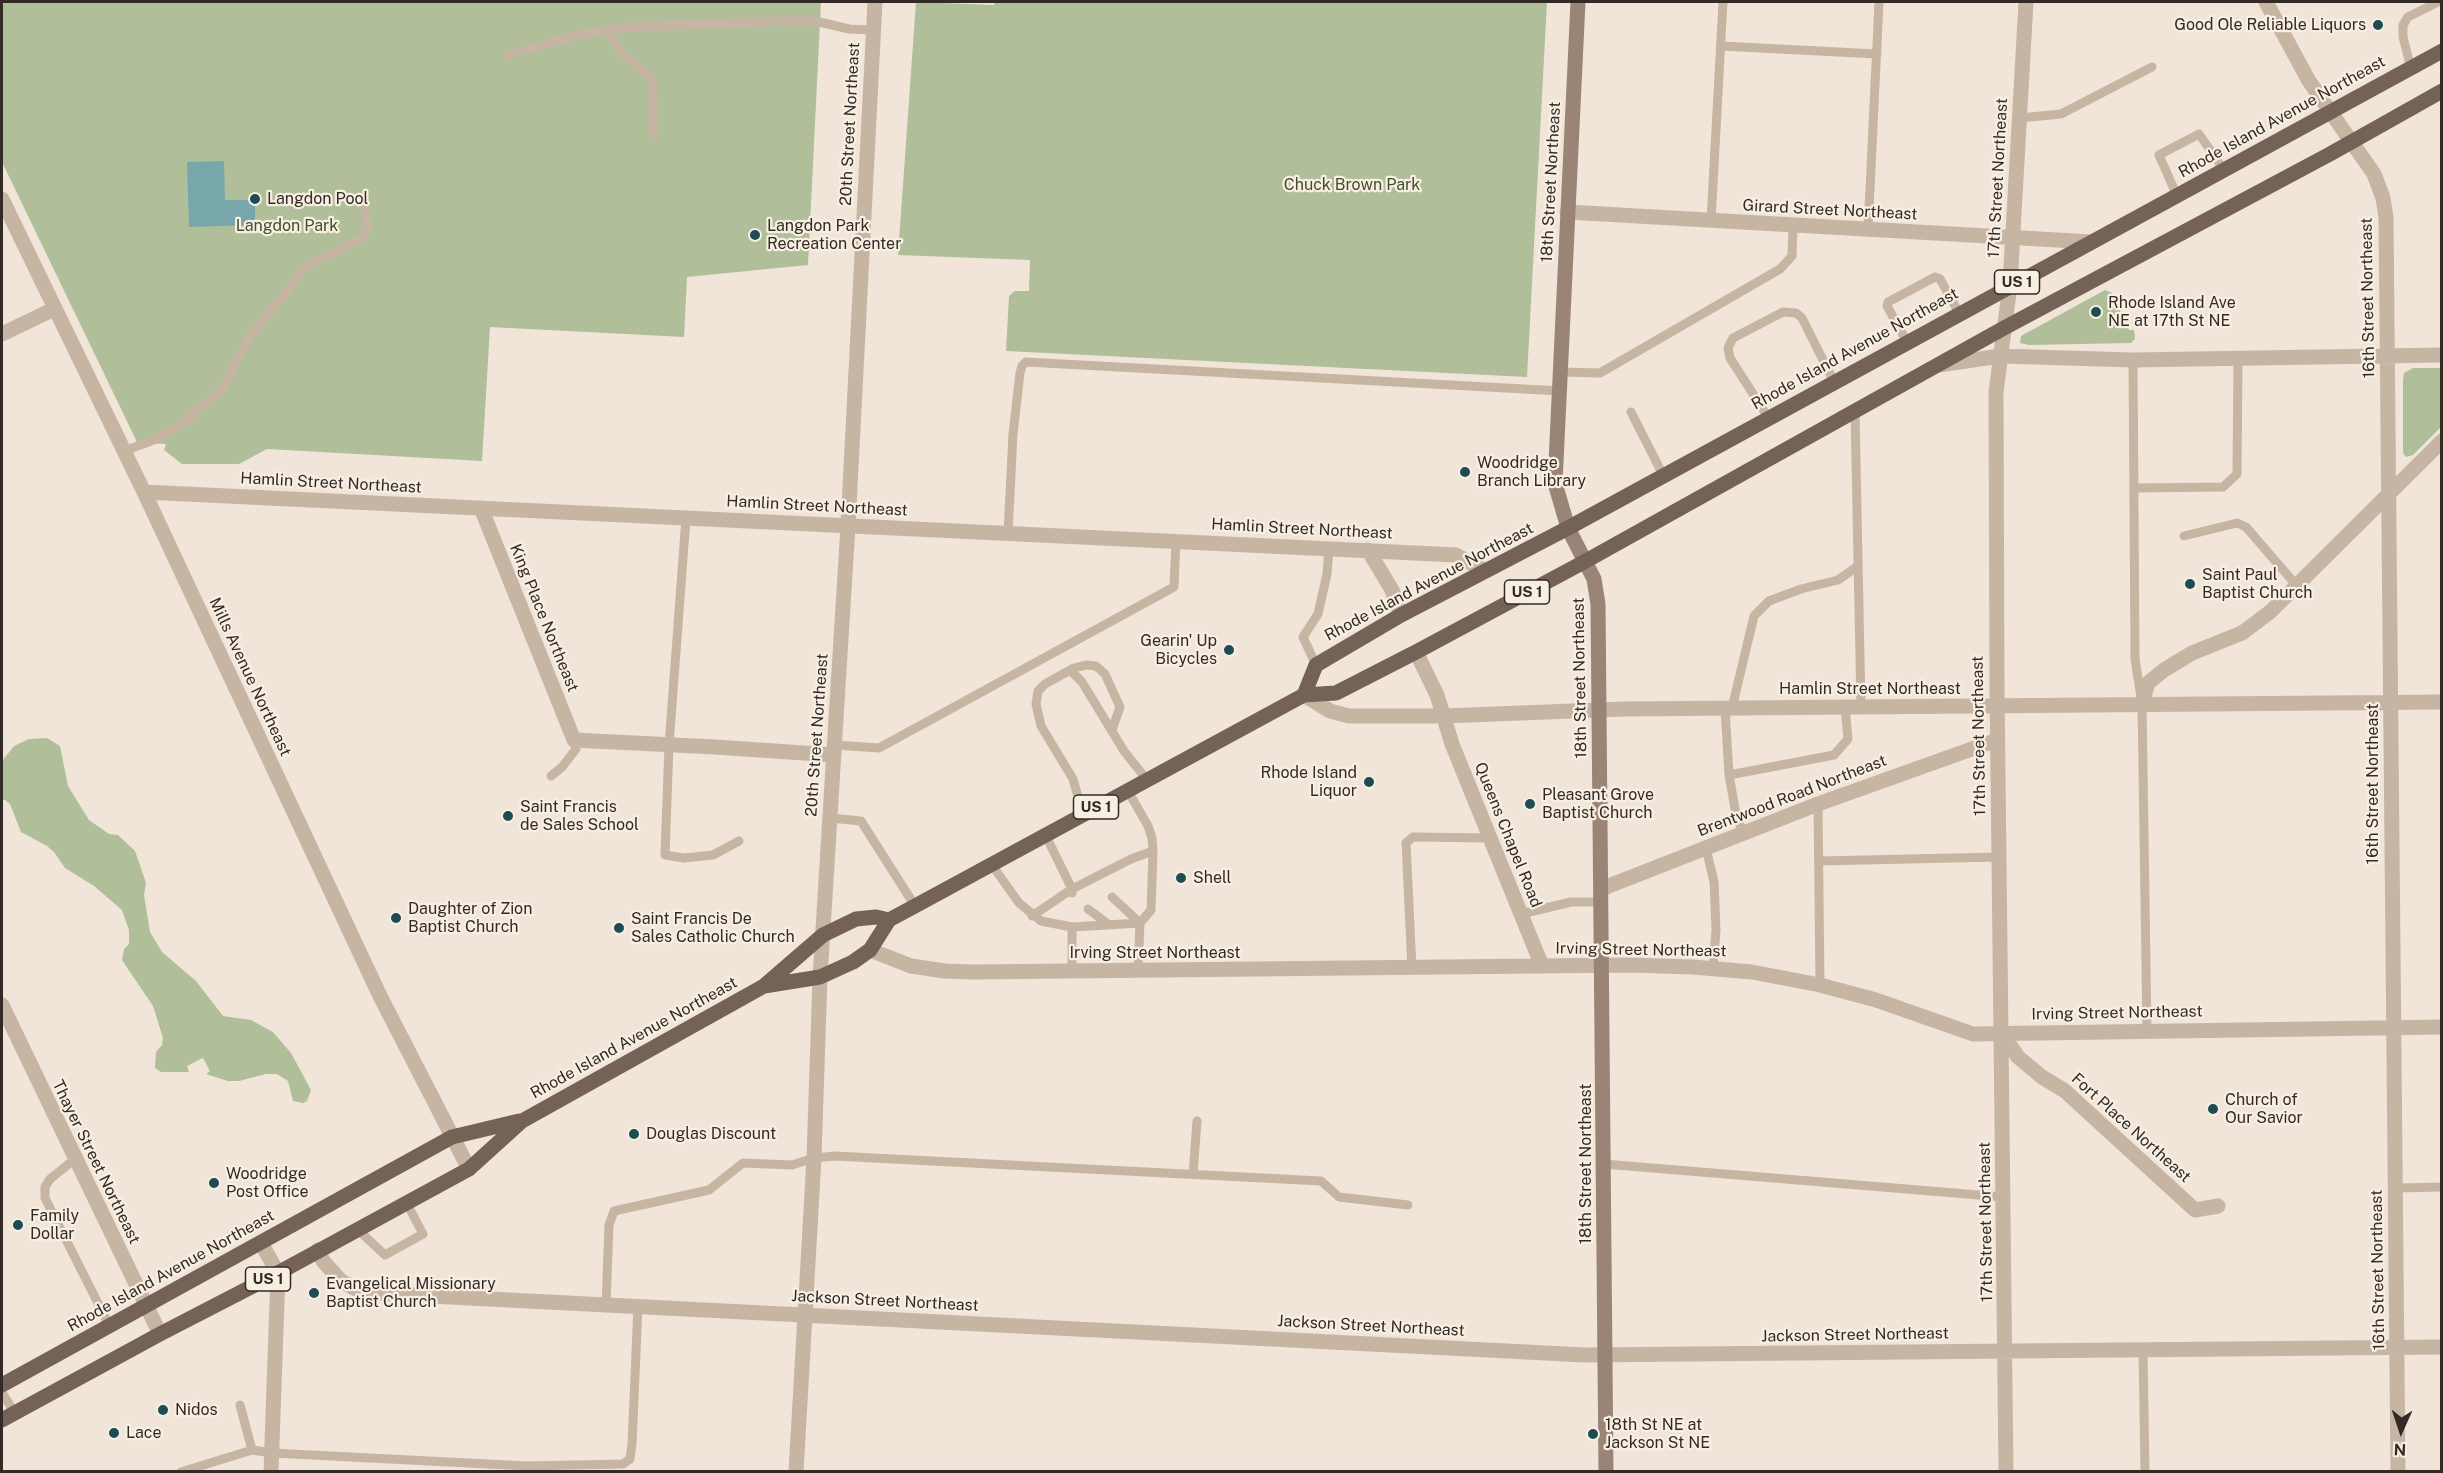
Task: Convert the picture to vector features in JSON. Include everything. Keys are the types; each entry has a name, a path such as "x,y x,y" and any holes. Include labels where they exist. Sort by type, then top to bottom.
{"main road":[{"name":"18th Street Northeast","path":"1578,2 1555,483 1568,528 1594,579 1598,596 1606,1472"},
{"name":"Rhode Island Avenue Northeast","path":"1304,695 1316,665 1401,615 1568,528 2442,51"},
{"name":"Rhode Island Avenue Northeast","path":"764,986 820,977 853,962 870,950 889,920 1304,695 1336,693 1416,652 1584,562 2004,328 2442,91"},
{"name":"Rhode Island Avenue Northeast","path":"8,1417 469,1169 522,1121 764,986 823,935 856,919 876,917 889,920"},
{"name":"Rhode Island Avenue Northeast","path":"2,1385 452,1137 522,1121"}],"street":[{"name":"20th Street Northeast","path":"796,1472 820,977 848,526 874,2"},
{"name":"17th Street Northeast","path":"2006,1472 1997,740 1996,392 2010,285 2026,2"},
{"name":"16th Street Northeast","path":"2266,2 2309,81 2374,174 2384,204 2388,356 2398,1472"},
{"name":"Mills Avenue Northeast","path":"2,199 144,492 375,985 469,1169"},
{"name":"Girard Street Northeast","path":"1567,212 2092,242"},
{"path":"2,334 54,309"},
{"path":"1939,365 2000,356 2133,360 2442,355"},
{"path":"2142,704 2148,683 2164,670 2192,653 2242,633 2270,612 2442,441"},
{"name":"Hamlin Street Northeast","path":"144,492 1456,555 1484,570"},
{"name":"King Place Northeast","path":"481,508 574,740"},
{"path":"1368,550 1392,590 1401,615"},
{"path":"1416,652 1437,695 1443,716"},
{"name":"Hamlin Street Northeast","path":"1304,695 1330,711 1349,716 1443,716 1729,708 2442,702"},
{"name":"Queens Chapel Road","path":"1443,716 1542,966"},
{"path":"574,740 835,750"},
{"name":"Brentwood Road Northeast","path":"1602,896 1743,833 1997,740"},
{"name":"Irving Street Northeast","path":"870,950 912,966 945,971 1072,972 1602,965 1713,969 1770,975 1820,985 1876,1000 1967,1033 2442,1027"},
{"name":"Thayer Street Northeast","path":"2,1005 6,1028 75,1159 160,1334"},
{"name":"Fort Place Northeast","path":"2001,1032 2018,1057 2042,1077 2065,1091 2195,1210 2218,1206"},
{"path":"261,1243 278,1273 271,1472"},
{"name":"Jackson Street Northeast","path":"318,1250 331,1271 341,1281 359,1291 1605,1356 2442,1347"}],"lane":[{"path":"1711,221 1723,2"},
{"path":"1868,230 1879,2"},
{"path":"2411,68 2403,38 2403,25 2408,17 2438,2"},
{"path":"507,55 580,34 632,27 811,20 849,29 873,30"},
{"path":"605,30 621,52 652,78 652,136"},
{"path":"1720,46 1877,54"},
{"path":"2020,118 2061,114 2152,67"},
{"path":"2177,196 2159,156 2199,134 2224,170"},
{"path":"124,451 159,438 179,426 222,389 251,334 284,296 304,268 364,237 368,224 362,199"},
{"path":"1562,372 1600,373 1780,269 1792,256 1793,226"},
{"path":"1907,342 1887,306 1888,302 1935,277 1940,279 1959,313"},
{"path":"1768,417 1730,358 1728,348 1733,338 1783,312 1796,313 1802,318 1834,381"},
{"path":"2134,488 2223,487 2236,474 2238,358"},
{"path":"2133,360 2135,659 2142,704 2147,1030"},
{"path":"1008,533 1013,434 1020,374 1026,362 1561,391"},
{"path":"1630,412 1664,475"},
{"path":"1855,412 1861,707"},
{"path":"686,518 669,744 665,855 684,858 713,855 740,841"},
{"path":"2184,536 2237,523 2246,527 2297,586"},
{"path":"835,750 879,748 1174,587 1176,541"},
{"path":"1316,665 1303,636 1318,614 1327,574 1329,548"},
{"path":"1743,833 1736,814 1729,775 1729,708 1754,616 1769,601 1801,589 1838,580 1858,566"},
{"path":"1083,814 1073,779 1041,726 1036,704 1038,691 1044,684 1070,670 1086,665 1096,666 1105,674 1120,707 1112,730"},
{"path":"1070,670 1082,682 1124,751 1147,780"},
{"path":"1729,775 1833,755 1848,740 1845,707"},
{"path":"551,776 562,767 576,749 574,740"},
{"path":"1128,791 1148,826 1153,851 1151,910 1140,923 1138,971"},
{"path":"1818,804 1820,985"},
{"path":"830,818 861,821 915,906"},
{"path":"1046,836 1072,892"},
{"path":"1412,968 1406,843 1413,837 1491,837"},
{"path":"1706,848 1714,882 1716,930 1713,969"},
{"path":"1032,916 1131,860 1153,851"},
{"path":"1819,861 1999,857"},
{"path":"992,865 1018,903 1032,916 1051,924 1072,927 1140,923"},
{"path":"1072,892 1085,887"},
{"path":"1521,914 1602,896"},
{"path":"1112,897 1140,923"},
{"path":"1088,909 1108,924"},
{"path":"1072,927 1072,972"},
{"path":"1193,1174 1197,1121"},
{"path":"606,1305 609,1225 614,1211 709,1190 743,1163 792,1165 813,1158 847,1157 1321,1181 1339,1197 1408,1205"},
{"path":"75,1159 50,1179 45,1186 45,1198 109,1325"},
{"path":"1604,1164 2004,1197"},
{"path":"2396,1188 2442,1187"},
{"path":"357,1229 385,1255 423,1234 406,1203"},
{"path":"181,1472 252,1450 272,1453 527,1466 624,1468 630,1459 632,1444 638,1307"},
{"path":"2143,1350 2145,1472"},
{"path":"2,1394 8,1417"},
{"path":"240,1404 252,1450"},
{"path":"405,1472 406,1460"}],"green space":[{"name":"Langdon Park","path":"2,2 821,2 808,265 687,277 684,337 490,327 482,461 267,449 239,464 182,464 164,450 166,444 137,442 2,162"},
{"name":"Chuck Brown Park","path":"916,2 994,5 995,2 1547,2 1527,377 1006,351 1009,296 1015,291 1029,291 1030,260 898,255"},
{"path":"2105,290 2112,293 2129,330 2134,330 2135,339 2131,343 2029,345 2020,343 2021,336"},
{"path":"2413,368 2441,368 2441,427 2413,455 2406,457 2403,453 2403,380 2404,373"},
{"path":"47,738 60,746 68,786 89,820 109,834 118,835 135,851 146,883 144,895 150,932 162,952 196,981 223,1016 251,1020 273,1032 291,1053 311,1090 307,1101 303,1103 293,1101 288,1081 277,1074 228,1081 206,1074 210,1071 203,1058 187,1066 189,1072 161,1072 155,1068 156,1052 162,1045 163,1038 153,1006 122,960 124,949 129,944 129,930 122,910 94,886 65,868 47,846 21,832 10,804 2,800 2,761 14,746 29,739"}],"water":[{"path":"224,161 225,200 255,200 255,225 189,227 187,162"}],"place":[{"name":"Good Ole Reliable Liquors","path":"2378,25"},
{"name":"Langdon Pool","path":"255,199"},
{"name":"Langdon Park Recreation Center","path":"755,235"},
{"name":"Rhode Island Ave NE at 17th St NE","path":"2096,312"},
{"name":"Woodridge Branch Library","path":"1465,472"},
{"name":"Saint Paul Baptist Church","path":"2190,584"},
{"name":"Gearin' Up Bicycles","path":"1229,650"},
{"name":"Rhode Island Liquor","path":"1369,782"},
{"name":"Pleasant Grove Baptist Church","path":"1530,804"},
{"name":"Saint Francis de Sales School","path":"508,816"},
{"name":"Shell","path":"1181,878"},
{"name":"Daughter of Zion Baptist Church","path":"396,918"},
{"name":"Saint Francis De Sales Catholic Church","path":"619,928"},
{"name":"Church of Our Savior","path":"2213,1109"},
{"name":"Douglas Discount","path":"634,1134"},
{"name":"Woodridge Post Office","path":"214,1183"},
{"name":"Family Dollar","path":"18,1225"},
{"name":"Evangelical Missionary Baptist Church","path":"314,1293"},
{"name":"Nidos","path":"163,1410"},
{"name":"Lace","path":"114,1433"},
{"name":"18th St NE at Jackson St NE","path":"1593,1434"}]}
